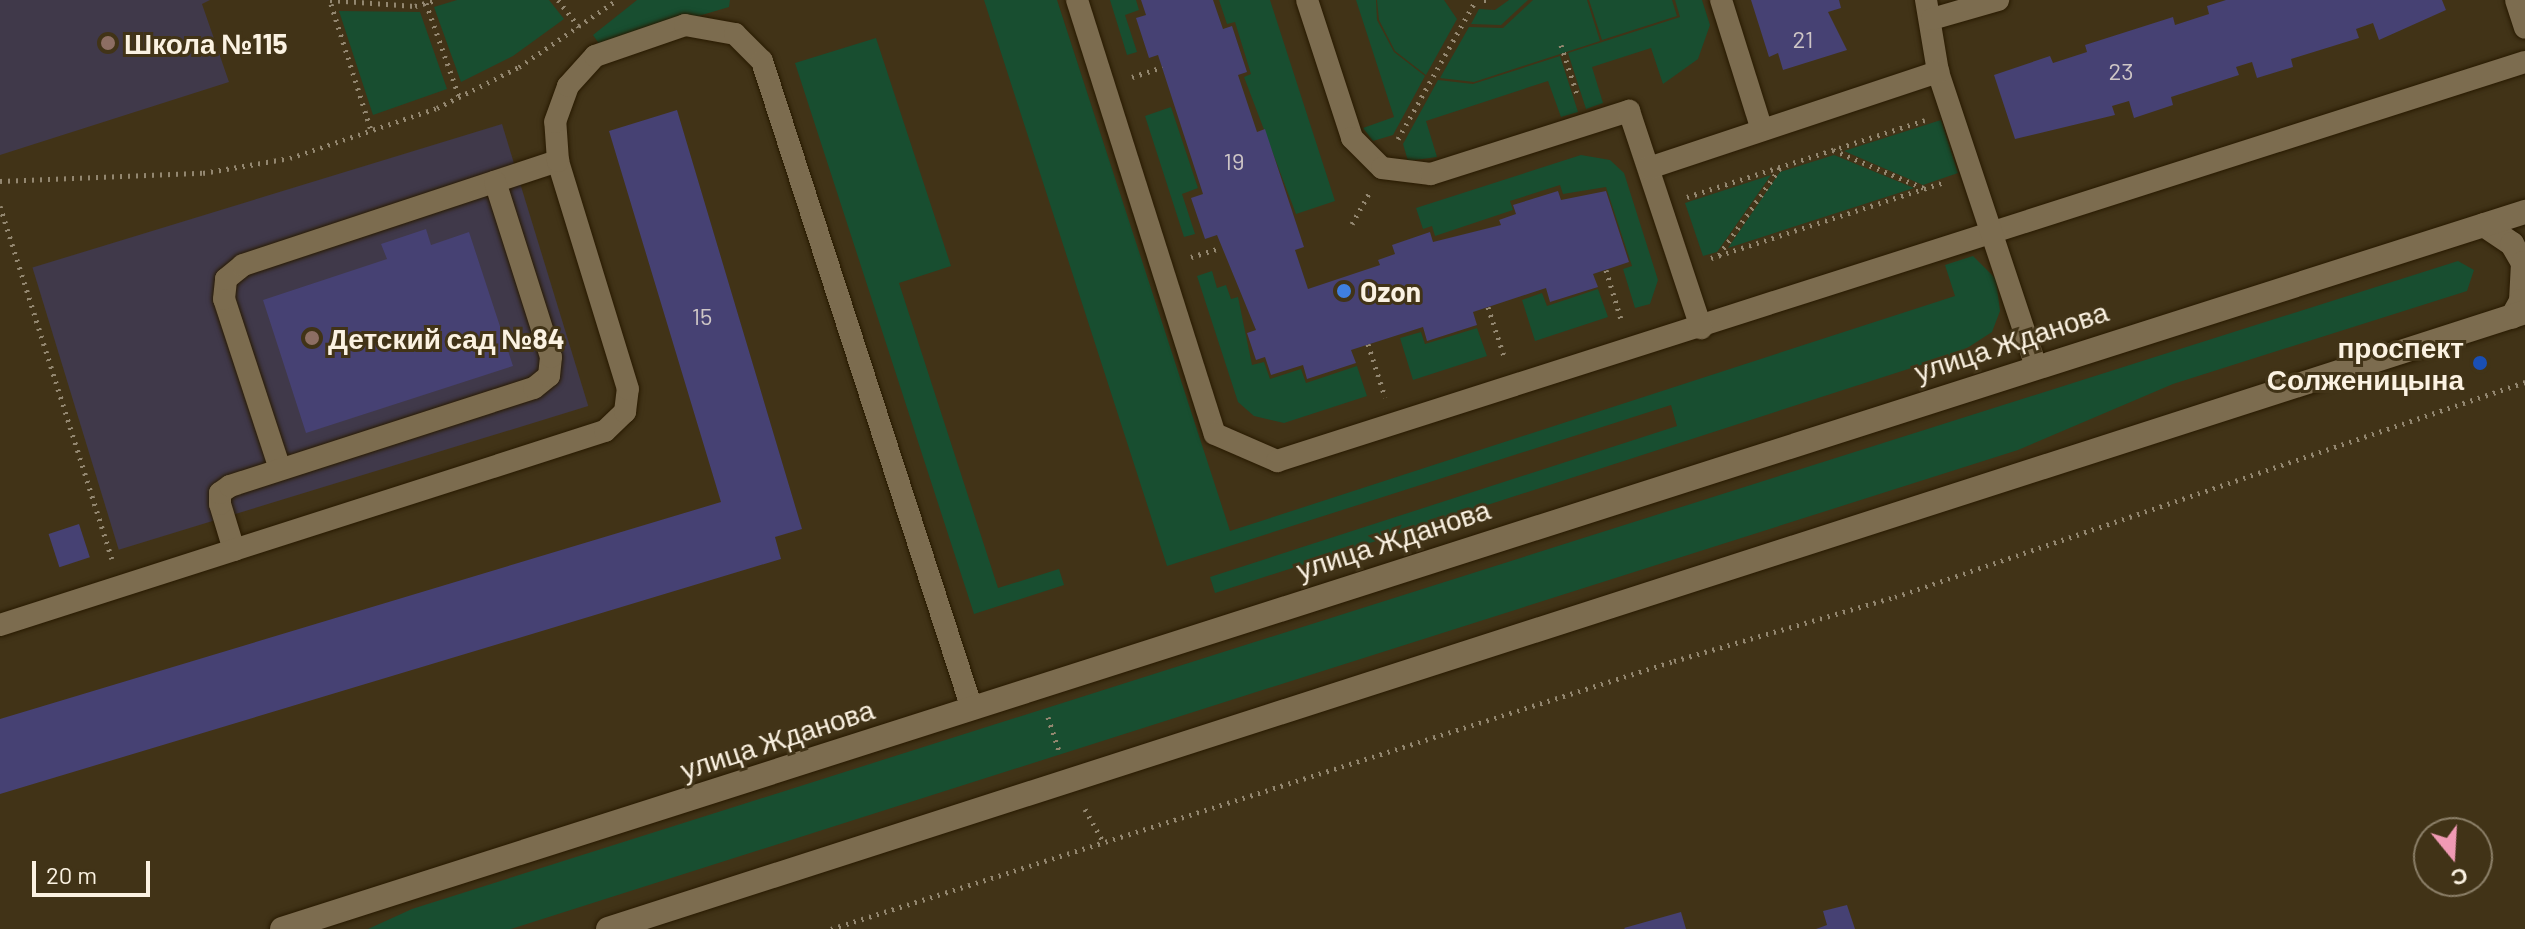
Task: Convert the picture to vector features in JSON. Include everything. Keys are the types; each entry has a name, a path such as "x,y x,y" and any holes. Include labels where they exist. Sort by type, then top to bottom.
{"street":[{"name":"улица Жданова","path":"282,929 2035,364 2525,212"},
{"path":"608,929 2518,315 2523,263 2512,244 2484,225"}],"lane":[{"path":"1077,0 1215,434 1277,461 1990,236 2525,62"},
{"path":"1307,0 1352,138 1382,168 1431,174 1629,111 1701,328"},
{"path":"1721,0 1762,130"},
{"path":"1998,0 1929,10 1938,72 2035,364"},
{"path":"2516,0 2525,28"},
{"path":"0,625 605,431 625,412 628,389 558,161 555,122 568,86 595,56 685,25 735,34 762,61 972,709"},
{"path":"1649,168 1938,72"},
{"path":"280,469 224,299 226,279 243,265 558,161"},
{"path":"234,550 220,493 280,469 534,388 549,376 551,357 495,182"}],"path":[{"path":"371,130 330,2 426,3 436,0"},
{"path":"558,0 579,27"},
{"path":"0,181 203,173 290,158 459,96 519,67 617,0"},
{"path":"1352,224 1476,0"},
{"path":"1484,0 1491,0"},
{"path":"426,3 459,96"},
{"path":"1561,45 1587,125"},
{"path":"1661,205 1950,112"},
{"path":"1833,150 1924,189"},
{"path":"1718,255 1781,167"},
{"path":"1681,268 1970,174"},
{"path":"0,206 121,587"},
{"path":"1606,270 1631,350"},
{"path":"1488,307 1513,387"},
{"path":"1368,344 1393,424"},
{"path":"831,929 1674,661 1895,597 2525,382"}],"shaded area":[{"name":"Школа №115","path":"0,0 210,0 202,4 229,82 0,155"},
{"name":"Детский сад №84","path":"502,124 588,406 119,550 32,268"}],"green space":[{"path":"457,0 549,0 564,19 513,56 461,82 434,7"},
{"path":"637,0 730,0 729,7 600,45 593,35"},
{"path":"984,0 1057,0 1230,531 1955,296 1945,265 1973,256 1996,279 2000,311 1992,332 1961,352 1215,593 1210,577 1677,426 1671,405 1167,566"},
{"path":"1110,0 1136,0 1139,10 1125,15 1137,52 1127,55"},
{"path":"1219,0 1270,0 1335,201 1296,214 1244,77 1251,74 1235,22 1227,24"},
{"path":"1356,0 1376,0 1377,20 1394,52 1425,76 1393,135 1373,141 1363,128 1394,117"},
{"path":"1377,0 1444,0 1457,19 1426,75 1395,51 1379,20"},
{"path":"1509,0 1528,0 1501,25 1471,24 1479,9 1495,10"},
{"path":"1533,0 1587,0 1600,41 1474,82 1440,78 1469,27 1503,28"},
{"path":"1589,0 1672,0 1677,16 1602,40"},
{"path":"1675,0 1702,0 1710,25 1698,59 1663,84 1651,48 1592,67 1603,103 1586,109 1568,53 1680,17"},
{"path":"339,11 420,12 447,89 373,115"},
{"path":"876,38 951,266 899,283 998,588 1059,569 1064,585 974,614 795,63"},
{"path":"1560,56 1578,112 1561,117 1548,81 1426,121 1437,157 1408,161 1403,144 1438,80 1473,84"},
{"path":"1171,107 1198,188 1182,194 1195,234 1184,237 1145,116"},
{"path":"1941,120 1958,173 1923,185 1844,151"},
{"path":"1581,155 1610,160 1624,173 1658,280 1650,304 1635,308 1623,269 1632,266 1606,187 1563,194 1560,185 1510,201 1513,210 1435,236 1432,226 1423,229 1416,208"},
{"path":"1834,155 1914,188 1728,248 1780,172"},
{"path":"1771,175 1717,252 1703,256 1685,203"},
{"path":"2458,261 2474,270 2467,291 2173,384 2018,450 511,929 368,929 412,909"},
{"path":"1212,271 1217,288 1226,285 1231,299 1238,297 1252,365 1264,362 1270,379 1301,369 1306,383 1357,366 1367,396 1284,423 1254,416 1238,402 1197,276"},
{"path":"1598,289 1608,317 1535,341 1522,300 1542,293 1547,306"},
{"path":"1477,328 1487,356 1413,380 1400,338 1421,332 1425,344"}],"building":[{"path":"1141,0 1213,0 1223,29 1232,26 1247,72 1238,75 1257,132 1265,129 1304,247 1295,250 1308,289 1380,265 1378,260 1395,254 1392,245 1430,232 1433,242 1501,225 1499,220 1516,214 1513,205 1558,191 1561,200 1606,191 1629,262 1593,274 1598,287 1550,302 1546,288 1473,312 1477,325 1427,341 1423,327 1351,350 1356,363 1307,379 1303,365 1271,375 1265,357 1256,360 1247,333 1256,330 1217,235 1205,239 1191,198 1203,194 1158,55 1149,58 1136,18 1146,15"},
{"path":"1751,0 1839,0 1841,8 1828,12 1847,50 1783,70 1778,53 1769,57"},
{"path":"2226,0 2442,0 2446,10 2379,40 2373,23 2356,29 2359,38 2291,59 2293,67 2257,78 2252,62 2236,67 2239,75 2171,97 2173,105 2134,118 2129,101 2112,106 2115,115 2015,139 1994,75 2050,56 2053,63 2087,52 2085,45 2173,17 2175,25 2209,14 2207,6"},
{"path":"677,110 802,529 775,537 781,559 0,794 0,719 721,502 609,131"},
{"path":"426,229 431,245 469,232 513,366 306,433 263,300 387,259 381,244"},
{"path":"79,524 90,557 59,567 49,534"},
{"path":"1847,905 1855,929 1816,929 1827,925 1823,911"},
{"path":"1681,912 1686,929 1624,928"}],"place":[{"name":"Школа №115","path":"108,43"},
{"name":"Ozon","path":"1344,291"},
{"name":"Детский сад №84","path":"312,338"},
{"name":"проспект Солженицына","path":"2480,363"}]}
